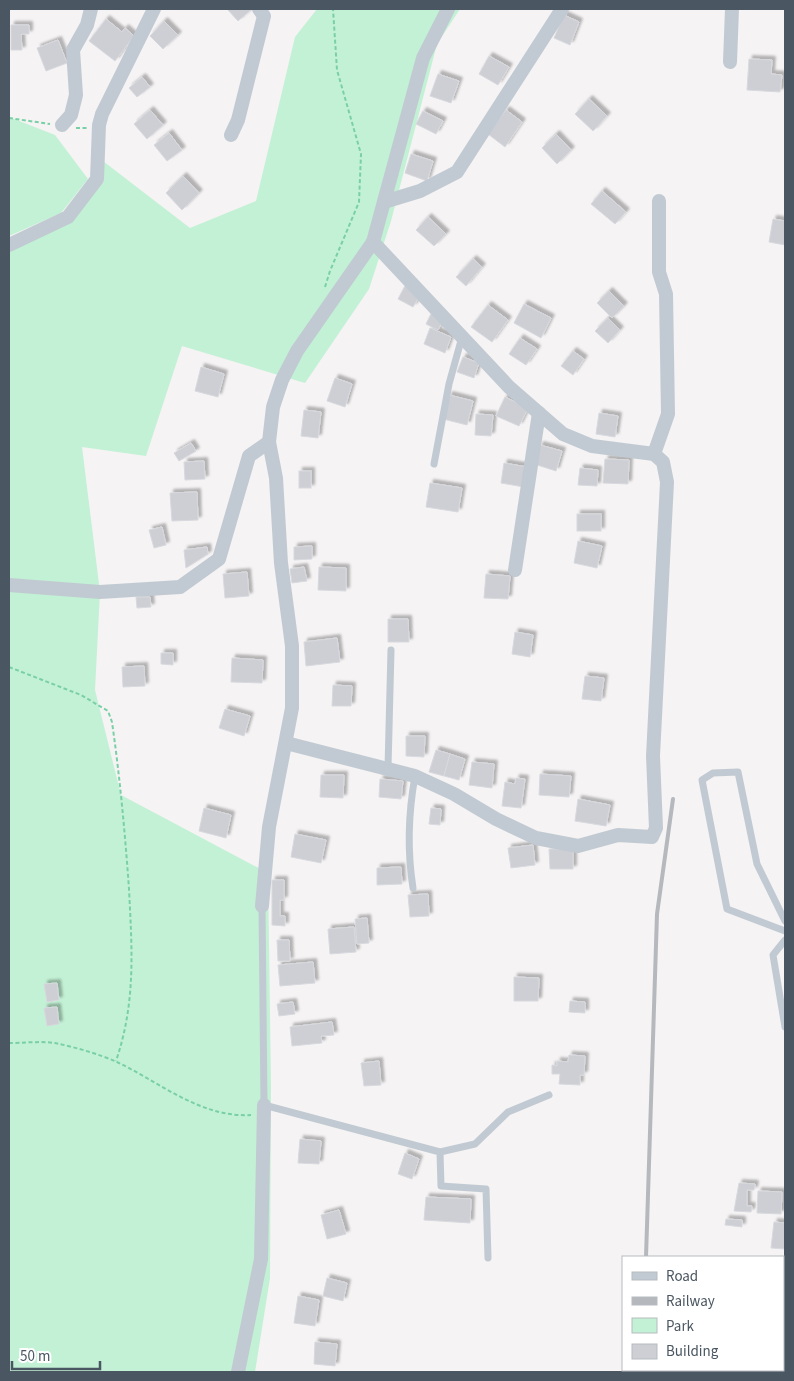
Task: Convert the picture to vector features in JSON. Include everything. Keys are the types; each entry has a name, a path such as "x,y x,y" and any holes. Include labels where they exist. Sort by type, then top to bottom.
{"street":[{"path":"62,125 71,115 76,95 73,50 87,25 90,9"},
{"path":"9,245 68,217 97,179 99,125 102,114 154,9"},
{"path":"231,135 238,120 264,16 259,9"},
{"path":"262,906 269,827 292,708 292,646 281,563 276,478 269,442 273,407 282,380 297,351 373,242 423,58 448,9"},
{"path":"384,202 420,191 457,172 562,9"},
{"path":"730,62 732,9"},
{"path":"654,454 668,414 666,294 659,272 658,201"},
{"path":"286,743 415,776 454,794 496,819 536,838 578,846 618,835 652,837 656,828 653,756 667,482 663,462 654,454 592,446 562,434 509,387 373,242"},
{"path":"515,570 539,413"},
{"path":"9,585 100,592 180,587 219,559 249,456 269,442"},
{"path":"238,1372 260,1259 264,1109"}],"lane":[{"path":"434,464 449,384 462,337"},
{"path":"388,768 391,650"},
{"path":"785,921 757,864 738,772 713,773 702,780 727,909 785,931"},
{"path":"413,888 408,859 409,813 415,776"},
{"path":"262,906 264,1109 440,1152 475,1144 508,1112 549,1095"},
{"path":"785,940 773,955 785,1027"},
{"path":"440,1152 441,1186 486,1189 488,1258"}],"path":[{"path":"324,290 359,202 361,154 337,70 333,9"},
{"path":"9,668 81,695 108,711 112,722 123,802 132,949 132,992 123,1042 116,1062"},
{"path":"9,1042 54,1043 116,1062 215,1112 229,1116 264,1109"}],"green space":[{"path":"317,9 460,9 437,44 391,221 369,289 305,383 182,346 146,456 82,447 100,592 95,690 121,795 268,873 271,1086 270,1278 255,1372 9,1372 9,245 68,217 97,179 99,158 190,228 256,201 295,37"},
{"path":"9,117 55,135 88,179 61,213 9,236"}],"building":[{"path":"227,9 252,9 238,21"},
{"path":"564,15 579,22 570,45 554,38"},
{"path":"106,19 122,32 125,28 134,36 115,61 89,41"},
{"path":"164,21 178,35 163,49 150,36"},
{"path":"11,25 29,25 29,34 21,34 22,50 11,50"},
{"path":"58,40 67,63 46,71 37,48"},
{"path":"489,56 509,67 498,85 479,74"},
{"path":"749,59 772,60 771,74 782,75 780,92 747,90"},
{"path":"438,74 459,81 451,103 430,96"},
{"path":"142,77 150,87 137,97 129,88"},
{"path":"589,99 607,116 593,131 575,114"},
{"path":"150,110 163,125 147,139 134,124"},
{"path":"506,110 522,122 505,147 488,134"},
{"path":"423,111 443,121 436,134 416,124"},
{"path":"169,133 182,150 167,161 154,145"},
{"path":"556,134 571,150 557,164 542,148"},
{"path":"411,154 433,161 427,181 405,173"},
{"path":"183,176 199,193 182,210 166,193"},
{"path":"602,191 626,212 615,224 591,204"},
{"path":"428,217 446,234 434,246 416,230"},
{"path":"773,219 785,221 785,245 769,242"},
{"path":"473,259 482,267 466,286 456,277"},
{"path":"405,286 420,295 413,307 398,299"},
{"path":"609,291 624,306 612,318 597,303"},
{"path":"524,304 551,318 541,338 514,323"},
{"path":"488,305 508,320 492,342 471,327"},
{"path":"431,314 443,320 438,330 426,324"},
{"path":"608,318 620,330 608,343 595,331"},
{"path":"430,328 451,337 445,353 424,344"},
{"path":"520,338 537,349 526,365 509,354"},
{"path":"573,351 584,359 573,375 561,366"},
{"path":"463,357 479,363 474,378 457,372"},
{"path":"201,367 224,374 218,397 195,391"},
{"path":"335,378 352,384 345,407 327,401"},
{"path":"449,395 473,401 467,425 443,419"},
{"path":"505,397 528,408 519,426 496,416"},
{"path":"304,410 321,412 318,438 301,436"},
{"path":"599,413 618,416 615,437 596,434"},
{"path":"476,414 493,415 491,436 475,435"},
{"path":"191,443 196,451 179,461 174,453"},
{"path":"540,445 562,451 556,471 534,464"},
{"path":"605,459 629,460 628,484 603,483"},
{"path":"204,461 205,479 185,480 184,462"},
{"path":"504,463 527,467 524,487 501,483"},
{"path":"580,468 598,470 597,486 578,485"},
{"path":"299,471 311,471 311,488 299,488"},
{"path":"430,483 462,488 458,512 426,507"},
{"path":"197,492 198,520 172,521 170,493"},
{"path":"577,514 601,514 601,531 577,531"},
{"path":"162,527 166,545 154,548 149,530"},
{"path":"578,541 602,546 597,568 574,563"},
{"path":"312,546 312,559 294,560 294,547"},
{"path":"207,547 208,554 186,568 184,550"},
{"path":"304,567 307,581 292,583 290,569"},
{"path":"319,567 346,568 346,591 318,590"},
{"path":"247,572 249,596 225,598 223,574"},
{"path":"486,574 510,576 508,599 484,598"},
{"path":"136,597 150,597 151,607 137,608"},
{"path":"388,619 408,619 409,642 388,642"},
{"path":"515,632 533,635 530,657 512,654"},
{"path":"337,638 340,662 306,666 304,642"},
{"path":"161,653 173,653 173,665 161,664"},
{"path":"232,658 263,660 262,683 231,682"},
{"path":"144,666 145,686 123,687 122,667"},
{"path":"585,676 604,678 601,701 582,699"},
{"path":"333,685 352,686 351,706 332,706"},
{"path":"225,709 250,716 244,736 219,728"},
{"path":"406,736 425,736 424,757 406,756"},
{"path":"436,750 450,754 444,776 429,772"},
{"path":"450,754 465,759 459,780 444,776"},
{"path":"472,762 494,764 492,788 469,785"},
{"path":"540,774 571,776 569,797 539,795"},
{"path":"321,775 344,775 343,798 320,797"},
{"path":"516,778 525,779 521,808 502,806 505,782 515,784"},
{"path":"380,779 403,781 401,799 379,797"},
{"path":"578,799 610,805 606,826 575,821"},
{"path":"204,808 231,815 226,838 199,831"},
{"path":"431,808 441,809 440,825 429,824"},
{"path":"295,834 326,840 321,863 291,857"},
{"path":"533,845 535,865 511,868 508,848"},
{"path":"549,849 573,849 573,869 550,869"},
{"path":"401,867 402,884 377,885 377,868"},
{"path":"272,880 284,880 284,900 280,900 280,916 285,916 285,926 272,925"},
{"path":"428,894 429,916 410,917 408,895"},
{"path":"367,918 369,943 357,944 355,919"},
{"path":"354,927 356,952 330,954 328,929"},
{"path":"277,940 289,940 290,961 278,961"},
{"path":"313,962 315,983 280,986 278,965"},
{"path":"514,977 539,978 538,1001 514,1001"},
{"path":"57,983 59,1000 47,1002 44,984"},
{"path":"570,1001 585,1002 585,1013 569,1012"},
{"path":"293,1002 295,1014 279,1016 277,1004"},
{"path":"57,1007 59,1024 47,1026 44,1008"},
{"path":"332,1022 334,1035 321,1036 322,1043 292,1046 290,1027"},
{"path":"569,1055 585,1056 584,1075 580,1075 580,1085 559,1084 560,1074 552,1074 552,1065 557,1066 557,1061 568,1062"},
{"path":"379,1061 381,1085 364,1086 361,1063"},
{"path":"300,1139 321,1141 319,1164 298,1163"},
{"path":"405,1153 419,1159 412,1179 398,1174"},
{"path":"739,1183 755,1184 754,1190 747,1190 747,1206 752,1206 751,1212 734,1211"},
{"path":"758,1191 782,1192 781,1214 757,1213"},
{"path":"426,1197 471,1199 470,1223 424,1220"},
{"path":"339,1210 346,1234 327,1239 321,1215"},
{"path":"726,1219 742,1220 742,1227 725,1225"},
{"path":"774,1222 785,1223 785,1249 771,1248"},
{"path":"327,1278 347,1283 343,1301 323,1296"},
{"path":"298,1296 319,1300 315,1326 294,1323"},
{"path":"315,1342 337,1344 335,1366 314,1364"}],"railway":[{"path":"646,1256 657,914 673,799"}]}
